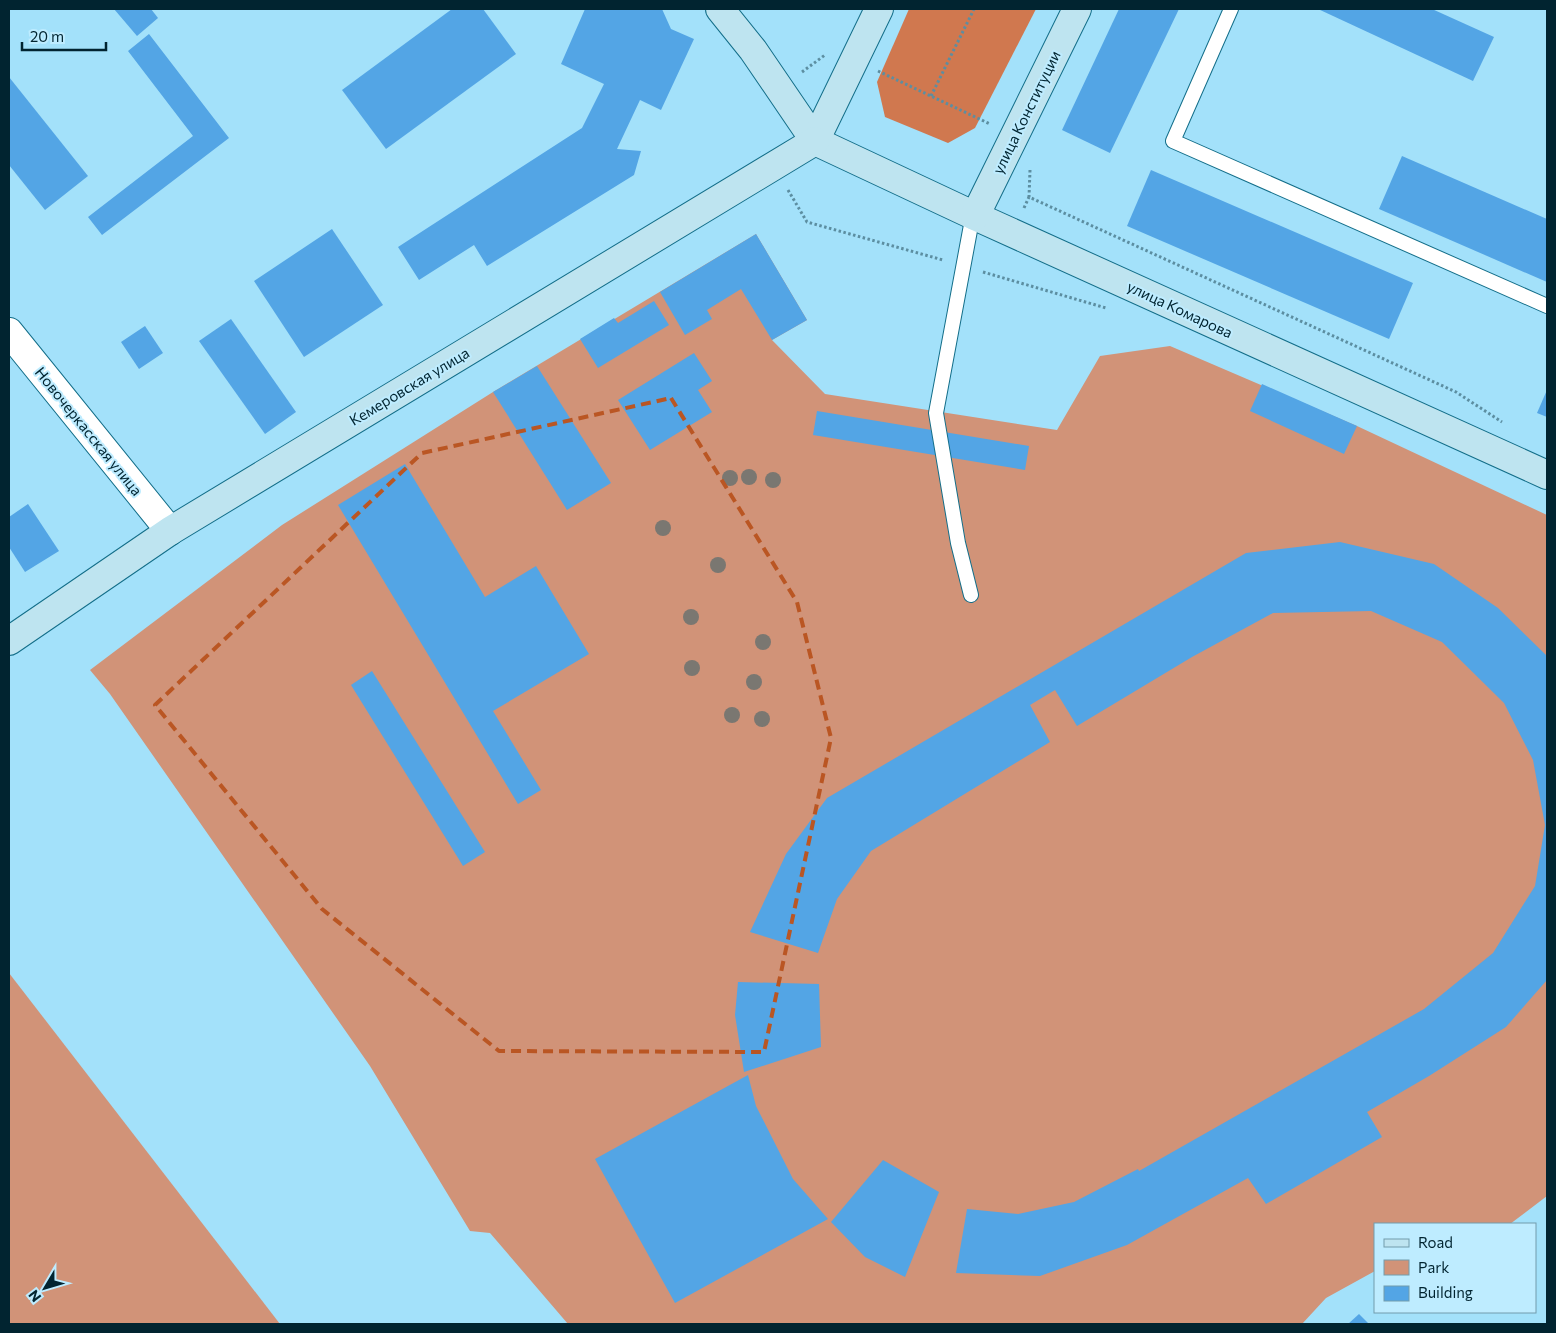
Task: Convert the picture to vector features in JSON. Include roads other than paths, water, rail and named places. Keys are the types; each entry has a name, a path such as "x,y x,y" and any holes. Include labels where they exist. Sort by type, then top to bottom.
{"main road":[{"path":"720,9 753,50 815,140 879,9"},
{"name":"улица Конституции","path":"975,216 1077,9"},
{"name":"улица Комарова","path":"815,140 975,216 1547,475"},
{"name":"Кемеровская улица","path":"9,641 170,531 815,140"}],"street":[{"name":"Новочеркасская улица","path":"12,342 170,531"}],"lane":[{"path":"1231,9 1173,141 1547,306"},
{"path":"971,595 958,543 936,413 970,225 975,216"}]}
